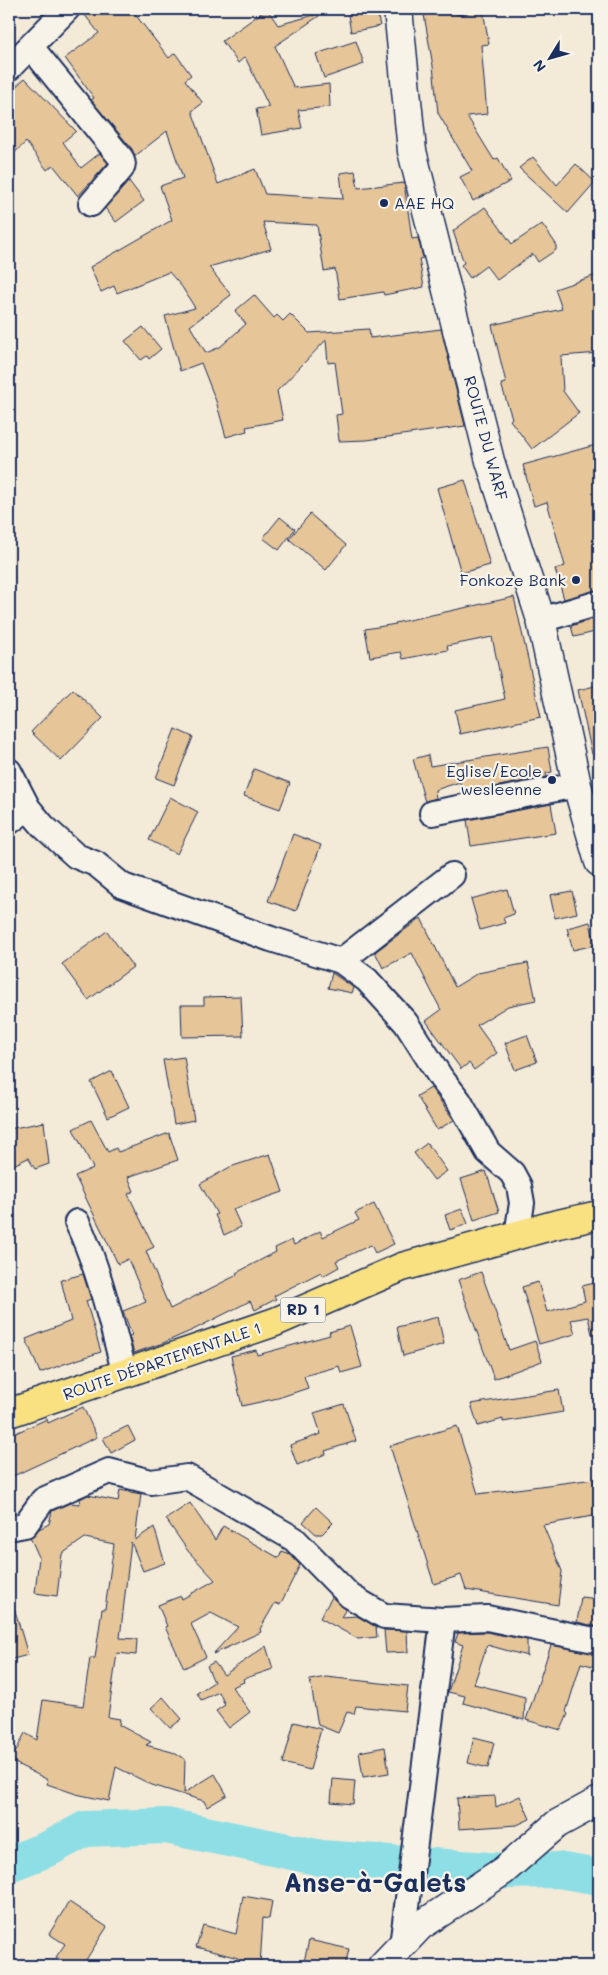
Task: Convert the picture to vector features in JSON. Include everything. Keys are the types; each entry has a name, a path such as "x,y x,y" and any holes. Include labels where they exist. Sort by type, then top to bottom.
{"main road":[{"name":"ROUTE DU WARF","path":"398,9 412,151 490,461 541,620 588,785 599,862"},
{"name":"ROUTE DÉPARTEMENTALE 1","path":"9,1413 275,1322 402,1267 554,1225 599,1216"},
{"path":"382,1966 420,1926 503,1871 557,1824 599,1800"}],"street":[{"path":"9,68 67,9"},
{"path":"31,47 123,164 121,169 91,204"},
{"path":"541,620 599,603"},
{"path":"9,770 28,808 43,826 76,856 96,864 122,886 270,939 341,961 367,980 406,1022 441,1078 458,1101 488,1152 512,1173 519,1186 522,1203 517,1235"},
{"path":"432,813 588,785"},
{"path":"9,822 28,808"},
{"path":"341,961 452,875"},
{"path":"76,1222 85,1240 104,1296 125,1374"},
{"path":"9,1528 25,1525 43,1500 109,1471 151,1482 187,1477 294,1540 350,1596 384,1616 443,1620 487,1618 599,1641"},
{"path":"402,1946 443,1620"}],"building":[{"path":"80,9 131,9 169,58 175,53 191,75 185,80 203,103 192,111 218,184 255,169 265,194 343,199 340,173 355,171 358,188 404,183 412,239 418,238 423,258 419,259 424,287 384,295 383,292 340,299 335,269 324,271 317,225 263,222 271,249 209,267 231,295 190,326 206,353 220,347 246,324 235,311 254,295 274,318 277,315 283,321 290,314 309,333 369,329 370,338 441,329 465,426 367,440 339,441 336,415 342,414 335,362 328,363 326,340 277,391 283,420 246,427 247,431 226,437 216,401 201,363 180,371 165,316 195,308 182,287 169,272 117,293 114,286 101,292 90,267 172,220 160,186 183,178 167,131 135,156 132,149 91,100 94,98 65,58 99,33"},
{"path":"267,9 278,25 318,14 319,16 275,46 294,88 329,84 330,107 298,110 302,128 261,135 256,109 269,107 245,57 238,63 222,41"},
{"path":"376,9 380,26 351,32 348,15"},
{"path":"423,9 456,9 457,15 483,10 489,44 481,45 487,114 467,116 494,160 498,158 511,181 473,201 460,177 472,171 438,113 433,66"},
{"path":"356,41 364,64 324,78 316,54"},
{"path":"25,78 76,131 63,142 81,168 100,153 108,163 78,196 53,165 47,170 26,142 9,158 9,93"},
{"path":"533,157 557,185 576,164 595,182 568,213 519,168"},
{"path":"129,181 144,201 116,222 105,208"},
{"path":"485,207 512,244 542,224 556,244 556,250 538,262 533,254 497,280 486,266 470,278 461,265 464,263 453,231"},
{"path":"599,274 599,353 561,356 563,391 579,413 532,449 510,420 512,418 501,384 506,383 492,325 562,309 555,289"},
{"path":"143,327 161,349 149,359 147,356 141,360 125,341"},
{"path":"599,444 599,590 564,599 555,569 565,566 547,502 534,506 523,465"},
{"path":"465,480 490,565 461,573 437,488"},
{"path":"310,514 346,545 326,570 289,539"},
{"path":"280,517 295,529 279,550 263,538"},
{"path":"514,597 541,717 460,734 455,710 505,699 492,637 447,646 448,650 403,659 401,652 370,657 365,629 396,624"},
{"path":"599,617 599,631 574,637 571,626"},
{"path":"599,685 599,753 592,754 578,690"},
{"path":"73,689 103,718 61,761 31,732"},
{"path":"175,729 193,737 174,785 156,778"},
{"path":"548,747 552,772 546,773 547,777 462,793 460,782 435,790 436,798 425,802 413,759 428,755 430,766"},
{"path":"254,769 290,783 280,809 244,796"},
{"path":"170,797 198,812 177,854 149,840"},
{"path":"551,804 556,833 471,846 467,820"},
{"path":"293,834 321,845 296,911 268,901"},
{"path":"507,889 514,914 503,918 505,923 480,930 471,899"},
{"path":"572,891 577,913 555,918 550,895"},
{"path":"421,918 455,987 478,973 528,963 536,1000 508,1006 477,1025 497,1053 474,1070 469,1063 461,1069 426,1021 441,1010 412,953 383,968 375,952"},
{"path":"590,922 595,945 573,950 567,928"},
{"path":"107,931 133,967 88,1000 62,964"},
{"path":"332,973 354,988 352,993 328,988"},
{"path":"241,996 243,1036 182,1037 181,1005 204,1005 204,997"},
{"path":"527,1035 537,1062 515,1070 505,1043"},
{"path":"184,1057 194,1120 174,1124 163,1060"},
{"path":"112,1071 129,1107 108,1117 91,1082"},
{"path":"431,1088 454,1120 437,1130 417,1096"},
{"path":"91,1120 108,1152 116,1148 118,1152 169,1133 178,1160 128,1177 134,1191 128,1194 154,1247 146,1251 170,1309 237,1275 236,1273 276,1252 275,1248 292,1240 294,1245 320,1231 323,1237 359,1220 355,1213 374,1204 394,1244 375,1253 371,1245 336,1261 339,1267 323,1276 321,1272 274,1296 276,1299 255,1310 250,1301 193,1330 134,1353 129,1336 132,1335 123,1311 146,1302 128,1259 118,1264 75,1176 93,1168 73,1129"},
{"path":"44,1122 49,1164 35,1169 28,1158 9,1167 9,1129"},
{"path":"427,1143 447,1171 434,1180 414,1153"},
{"path":"270,1154 283,1192 233,1209 241,1227 224,1235 215,1215 217,1214 200,1184 230,1167"},
{"path":"486,1171 499,1212 474,1220 461,1179"},
{"path":"462,1209 468,1224 450,1230 445,1215"},
{"path":"481,1272 509,1350 535,1341 542,1361 494,1379 458,1280"},
{"path":"83,1274 91,1299 86,1301 101,1352 40,1373 26,1339 71,1321 61,1280"},
{"path":"538,1282 547,1312 585,1301 582,1286 599,1282 599,1333 592,1334 588,1317 571,1320 575,1334 539,1344 522,1287"},
{"path":"438,1317 444,1344 403,1356 397,1327"},
{"path":"350,1326 362,1367 341,1373 339,1366 304,1376 308,1388 278,1398 242,1406 231,1356 256,1350 257,1355 330,1335 329,1332"},
{"path":"559,1390 563,1412 503,1422 503,1419 478,1426 471,1404"},
{"path":"344,1404 356,1441 325,1451 326,1454 297,1465 290,1445 321,1434 314,1413"},
{"path":"83,1407 97,1437 9,1478 9,1436 47,1419 48,1423"},
{"path":"128,1426 135,1440 111,1453 103,1438"},
{"path":"457,1426 478,1494 594,1479 598,1515 543,1525 562,1571 558,1605 466,1590 461,1575 434,1584 390,1446"},
{"path":"120,1490 141,1494 135,1540 154,1527 165,1563 143,1571 131,1542 120,1638 137,1639 136,1655 117,1653 108,1717 120,1719 119,1725 151,1742 146,1745 172,1752 185,1759 184,1793 215,1774 227,1795 207,1807 204,1801 152,1785 116,1767 109,1801 76,1794 47,1784 48,1780 11,1761 25,1733 37,1740 43,1700 83,1706 90,1658 95,1658 102,1609 105,1609 114,1544 85,1538 62,1554 57,1596 35,1593 39,1557 30,1537 39,1529 49,1524 52,1511 70,1503 79,1504 80,1499 88,1495 118,1501"},
{"path":"190,1503 215,1540 223,1526 279,1558 282,1551 290,1554 300,1565 280,1605 275,1603 260,1629 261,1632 213,1654 238,1627 211,1613 191,1624 206,1657 184,1668 165,1627 167,1626 158,1605 181,1596 182,1599 215,1580 188,1551 166,1519"},
{"path":"316,1507 333,1523 322,1534 316,1534 303,1522"},
{"path":"332,1597 346,1609 341,1617 357,1616 376,1627 377,1637 358,1639 320,1618"},
{"path":"581,1597 599,1599 599,1627 577,1622"},
{"path":"13,1604 28,1655 9,1660 9,1605"},
{"path":"384,1630 407,1631 408,1652 386,1653"},
{"path":"486,1632 527,1640 527,1656 487,1645 474,1684 525,1697 524,1720 463,1703 465,1696 448,1692 463,1645 455,1642 458,1633"},
{"path":"551,1645 599,1654 596,1667 581,1663 566,1712 568,1714 561,1730 526,1720"},
{"path":"266,1646 273,1669 243,1679 244,1682 232,1687 250,1712 229,1728 216,1711 225,1705 219,1692 201,1700 197,1693 214,1682 207,1666 214,1662 224,1675"},
{"path":"326,1677 408,1686 405,1711 356,1706 354,1714 347,1712 338,1733 318,1725 310,1680"},
{"path":"163,1697 182,1719 170,1728 151,1708"},
{"path":"294,1722 321,1729 310,1770 283,1763"},
{"path":"474,1737 494,1742 488,1768 468,1763"},
{"path":"385,1747 389,1773 363,1777 359,1752"},
{"path":"333,1779 355,1781 353,1804 331,1802"},
{"path":"495,1796 496,1807 520,1796 530,1819 517,1825 459,1829 457,1798"},
{"path":"243,1896 272,1901 269,1919 263,1918 260,1966 238,1966 238,1958 196,1947 203,1925 236,1934"},
{"path":"69,1902 107,1927 82,1966 71,1966 56,1957 65,1944 49,1934"},
{"path":"309,1940 349,1949 345,1966 303,1966"}],"waterway":[{"path":"9,1864 50,1848 85,1829 166,1826 321,1858 503,1871 558,1870 599,1877"}],"place":[{"name":"AAE HQ","path":"384,203"},
{"name":"Fonkoze Bank","path":"576,580"},
{"name":"Eglise/Ecole wesleenne","path":"552,780"}],"district":[{"name":"Anse-à-Galets","path":"375,1883"}]}
